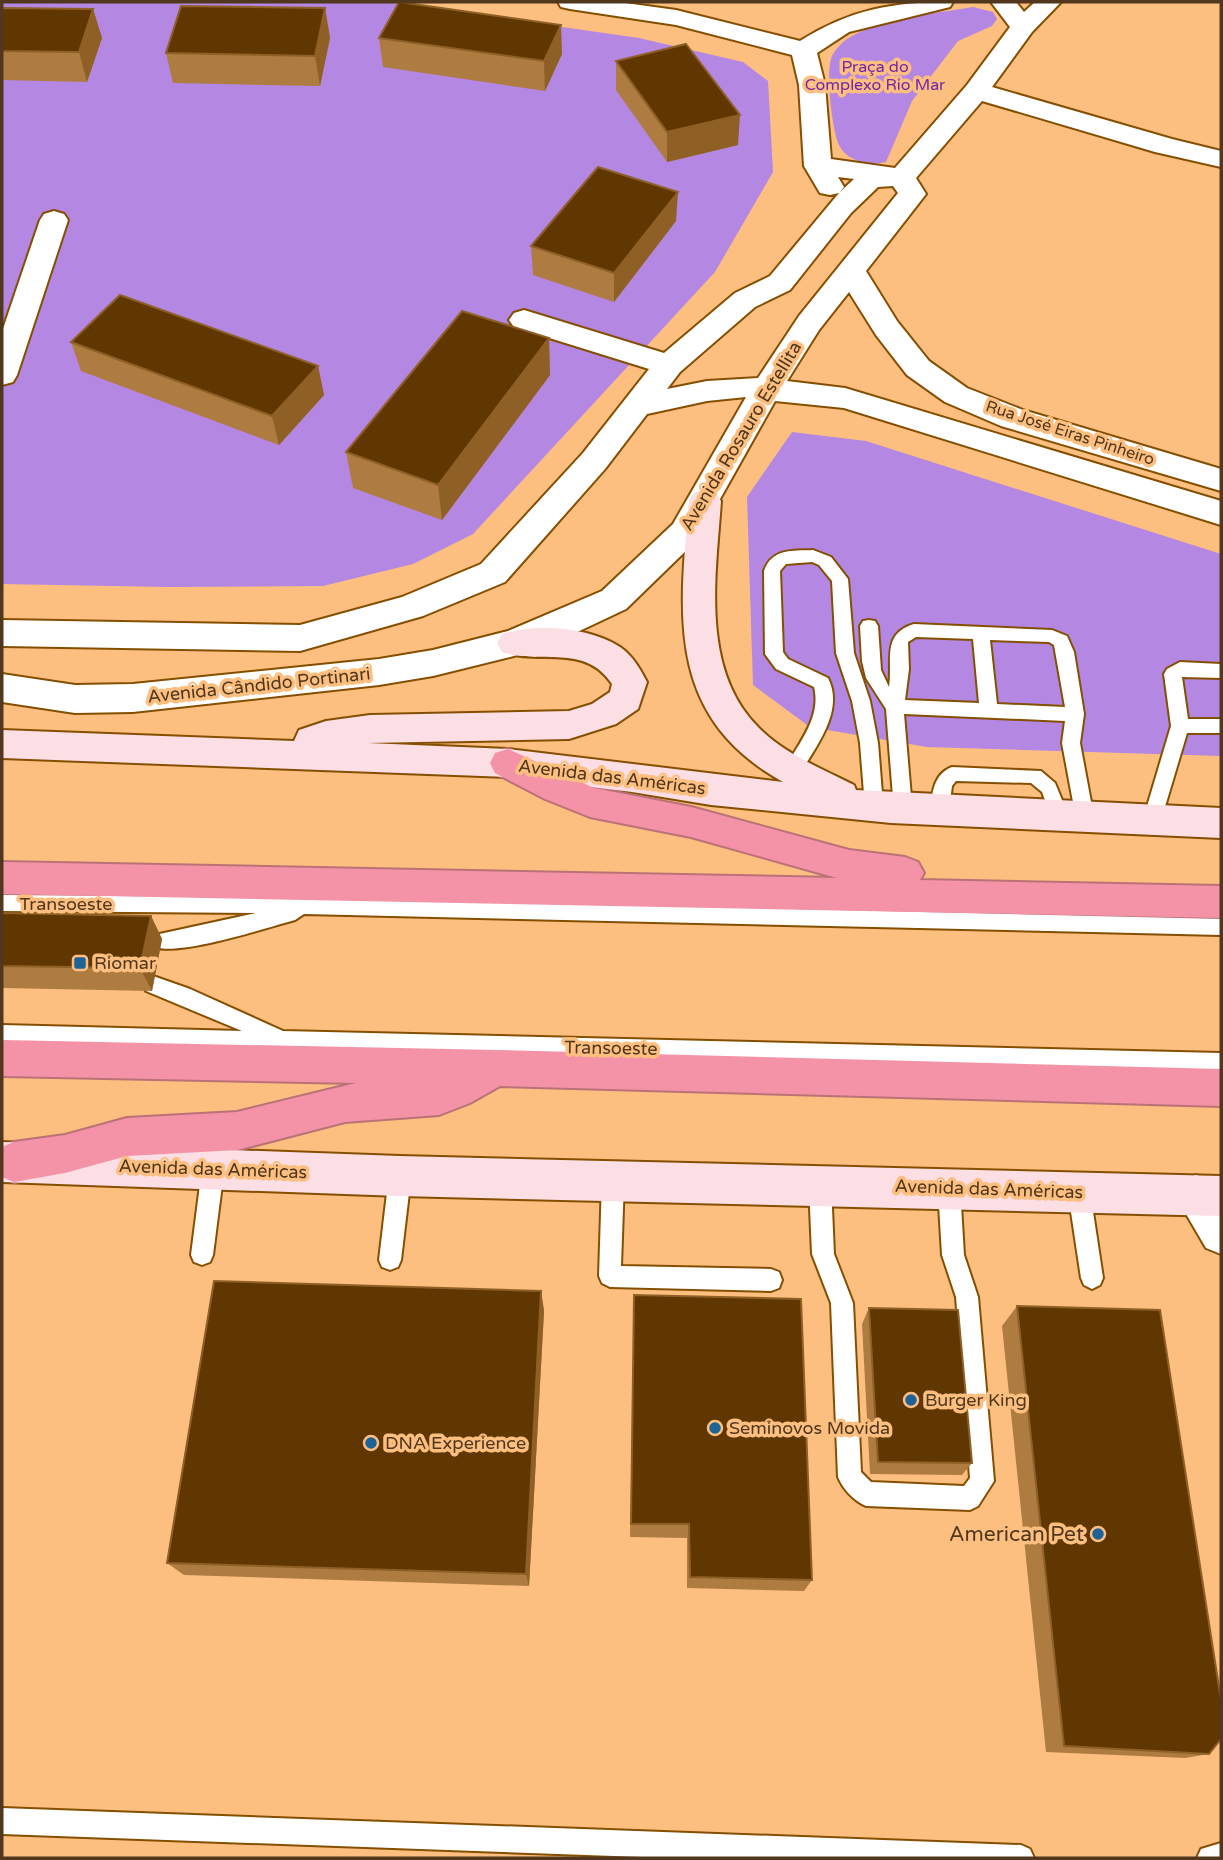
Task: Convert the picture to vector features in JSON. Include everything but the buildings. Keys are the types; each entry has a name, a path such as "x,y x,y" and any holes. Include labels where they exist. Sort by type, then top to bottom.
{"highway":[{"path":"508,763 590,802 691,822 849,866 897,873 1007,880 1104,898"},
{"path":"2,878 1221,902"},
{"path":"2,1058 496,1068 1221,1088"},
{"path":"8,1162 65,1154 127,1137 237,1131 345,1103 439,1096 456,1090 496,1068"}],"main road":[{"path":"705,502 698,613 705,663 717,698 730,720 747,739 793,770 876,806"},
{"path":"271,754 326,735 370,729 569,725 604,713 626,699 630,682 622,666 596,649 569,643 514,643"},
{"name":"Avenida das Américas","path":"2,744 508,763 711,790 876,806 1221,823"},
{"name":"Avenida das Américas","path":"8,1162 400,1176 1209,1195"}],"street":[{"path":"570,2 676,18 804,50 840,27 941,2"},
{"path":"1003,2 1023,27"},
{"path":"2,633 300,638 399,611 493,573 594,461 669,365 744,300 780,283 841,207 870,178 902,177 976,91 1023,27 1049,2"},
{"path":"804,50 812,85 818,166 841,207"},
{"path":"976,91 1165,146 1221,159"},
{"path":"818,166 902,177"},
{"name":"Avenida Rosauro Estellita","path":"514,643 614,600 685,532 705,502 710,485 766,389 809,323 912,194 902,177"},
{"path":"2,375 54,220"},
{"name":"Rua José Eiras Pinheiro","path":"851,271 886,328 918,368 956,395 1012,418 1221,480"},
{"path":"744,300 809,323"},
{"path":"524,320 669,365"},
{"path":"636,406 707,391 747,387 845,398 1221,513"},
{"path":"83,634 67,644 59,654 60,671 70,681 92,686 199,690"},
{"name":"Avenida Cândido Portinari","path":"2,688 75,699 133,698 379,672 433,663 514,643"},
{"path":"1209,1195 1221,1233"}],"lane":[{"path":"793,770 821,719 826,691 822,683 782,664 774,654 772,571 775,563 782,558 813,556 825,561 839,579 845,653 861,701 876,806"},
{"path":"869,626 872,674 877,690 894,707 1075,714"},
{"path":"876,806 900,669 899,641 903,636 914,630 1052,636 1061,641 1065,652 1075,714 1071,743 1072,817"},
{"path":"981,633 989,711"},
{"path":"1152,820 1180,726 1173,674 1180,669 1221,671"},
{"path":"1180,726 1221,726"},
{"name":"Transoeste","path":"2,903 324,906 1221,927"},
{"path":"162,941 195,937 324,906"},
{"path":"153,985 183,995 286,1041"},
{"name":"Transoeste","path":"2,1034 1221,1062"},
{"path":"202,1255 214,1169"},
{"path":"390,1260 400,1176"},
{"path":"613,1180 610,1276 771,1280"},
{"path":"820,1185 823,1254 842,1303 850,1477 866,1494 970,1498 982,1481 967,1297 953,1255 949,1188"},
{"path":"1079,1192 1092,1278"},
{"path":"2,1821 1021,1858"},
{"path":"1210,1858 1221,1856"}],"green space":[{"path":"2,2 388,2 639,38 743,62 768,81 773,172 715,272 473,534 413,564 323,586 2,584"},
{"name":"Praça do Complexo Rio Mar","path":"973,7 993,12 997,19 992,26 958,41 912,101 886,162 866,163 847,155 836,138 830,102 830,67 838,48 847,39 861,32 892,21"},
{"path":"792,432 866,441 1221,554 1221,756 927,747 810,727 753,685 747,497"}],"place":[{"name":"Riomar","path":"80,963"},
{"name":"Burger King","path":"911,1400"},
{"name":"Seminovos Movida","path":"715,1428"},
{"name":"DNA Experience","path":"371,1443"},
{"name":"American Pet","path":"1098,1534"}]}
